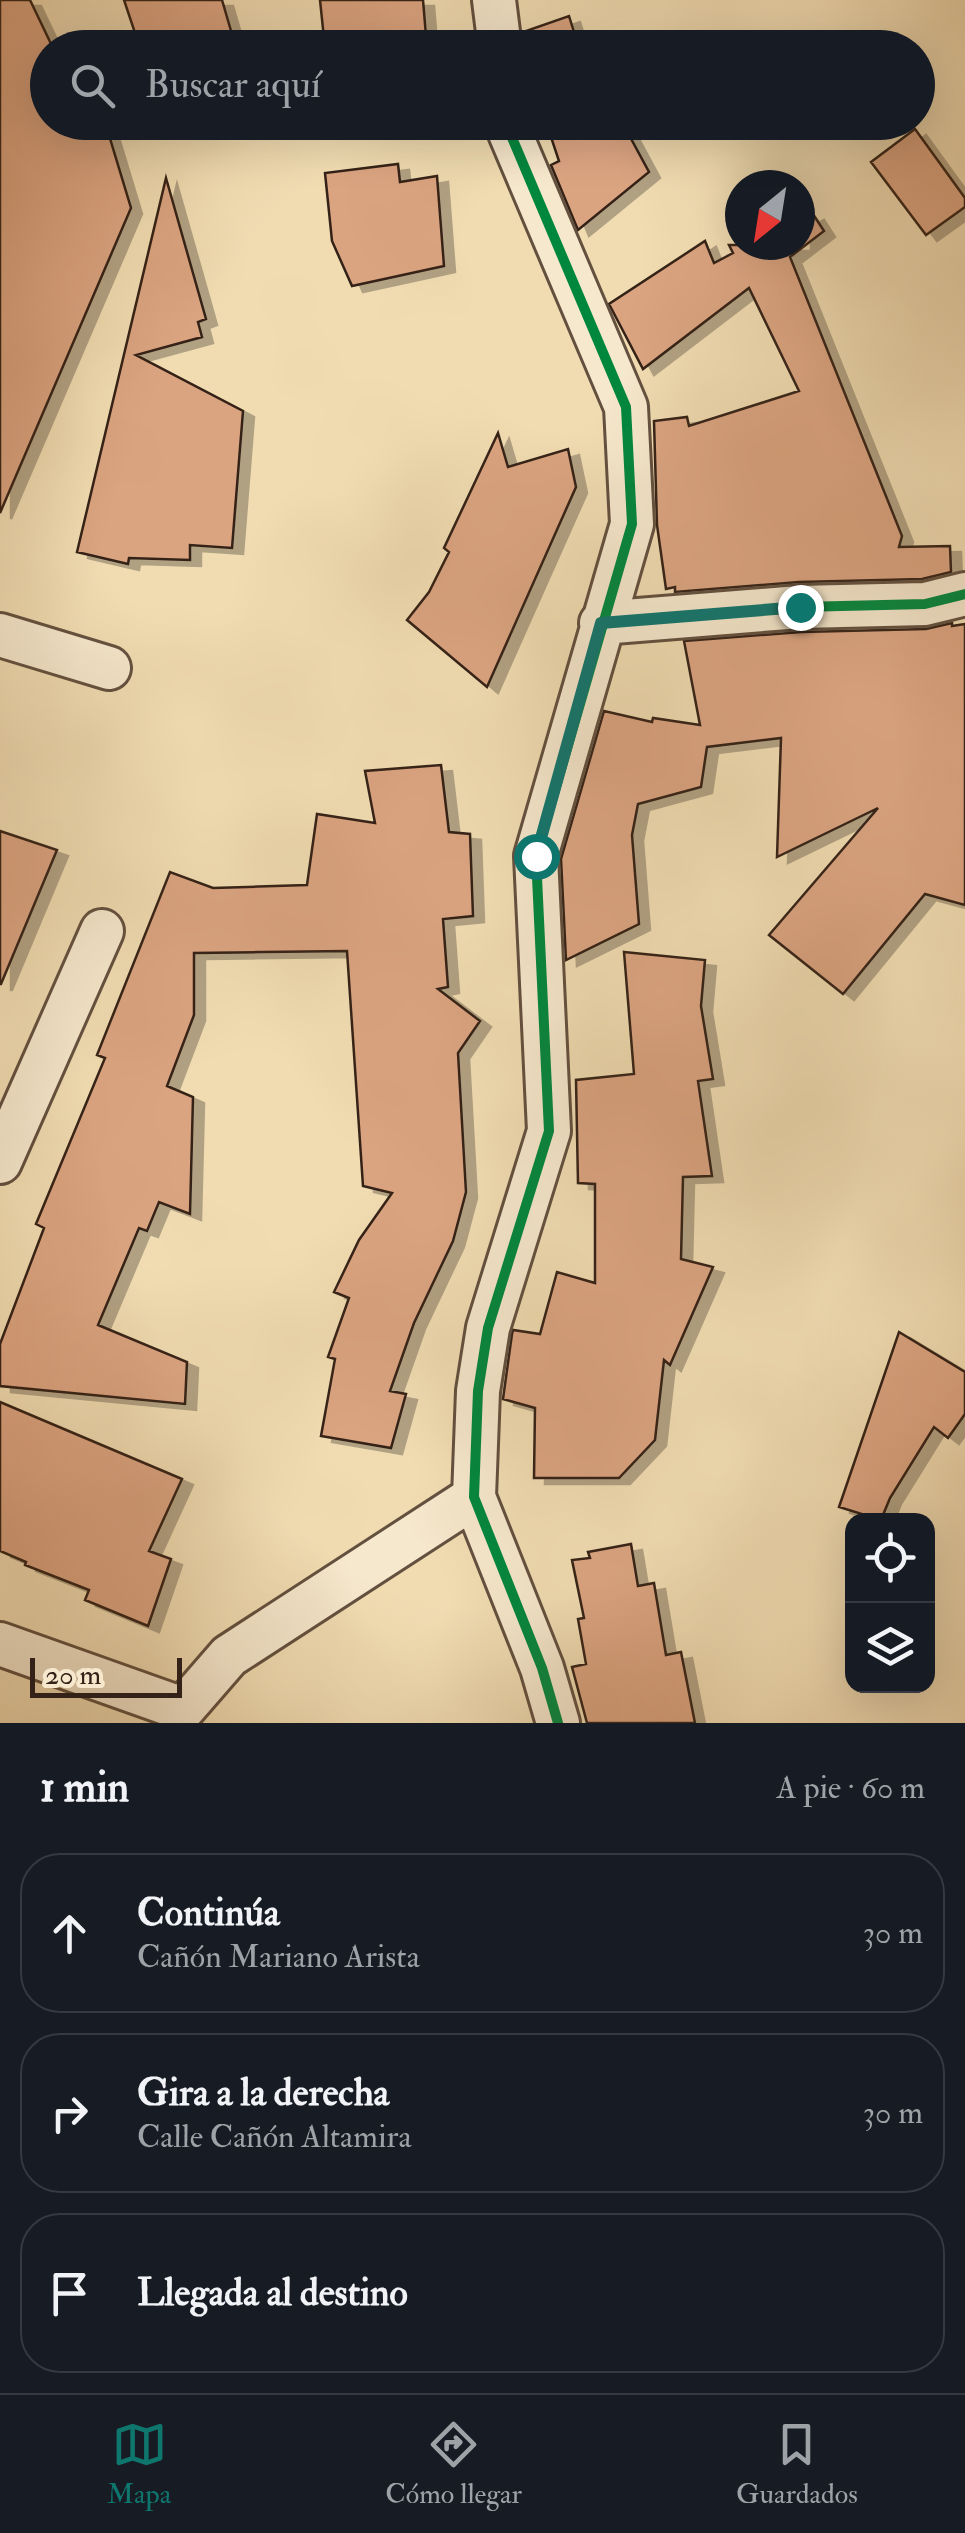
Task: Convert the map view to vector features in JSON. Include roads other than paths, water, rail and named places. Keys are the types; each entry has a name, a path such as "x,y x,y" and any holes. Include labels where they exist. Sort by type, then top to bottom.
{"street":[{"path":"494,0 498,30"},
{"path":"513,140 626,407 632,524 536,856 549,1131 488,1328 478,1391 474,1498 542,1668 558,1723"},
{"path":"601,623 800,607 926,604 965,594"},
{"path":"0,635 109,668"},
{"path":"0,1162 102,931"},
{"path":"0,1644 182,1716 229,1656 474,1498"}]}
